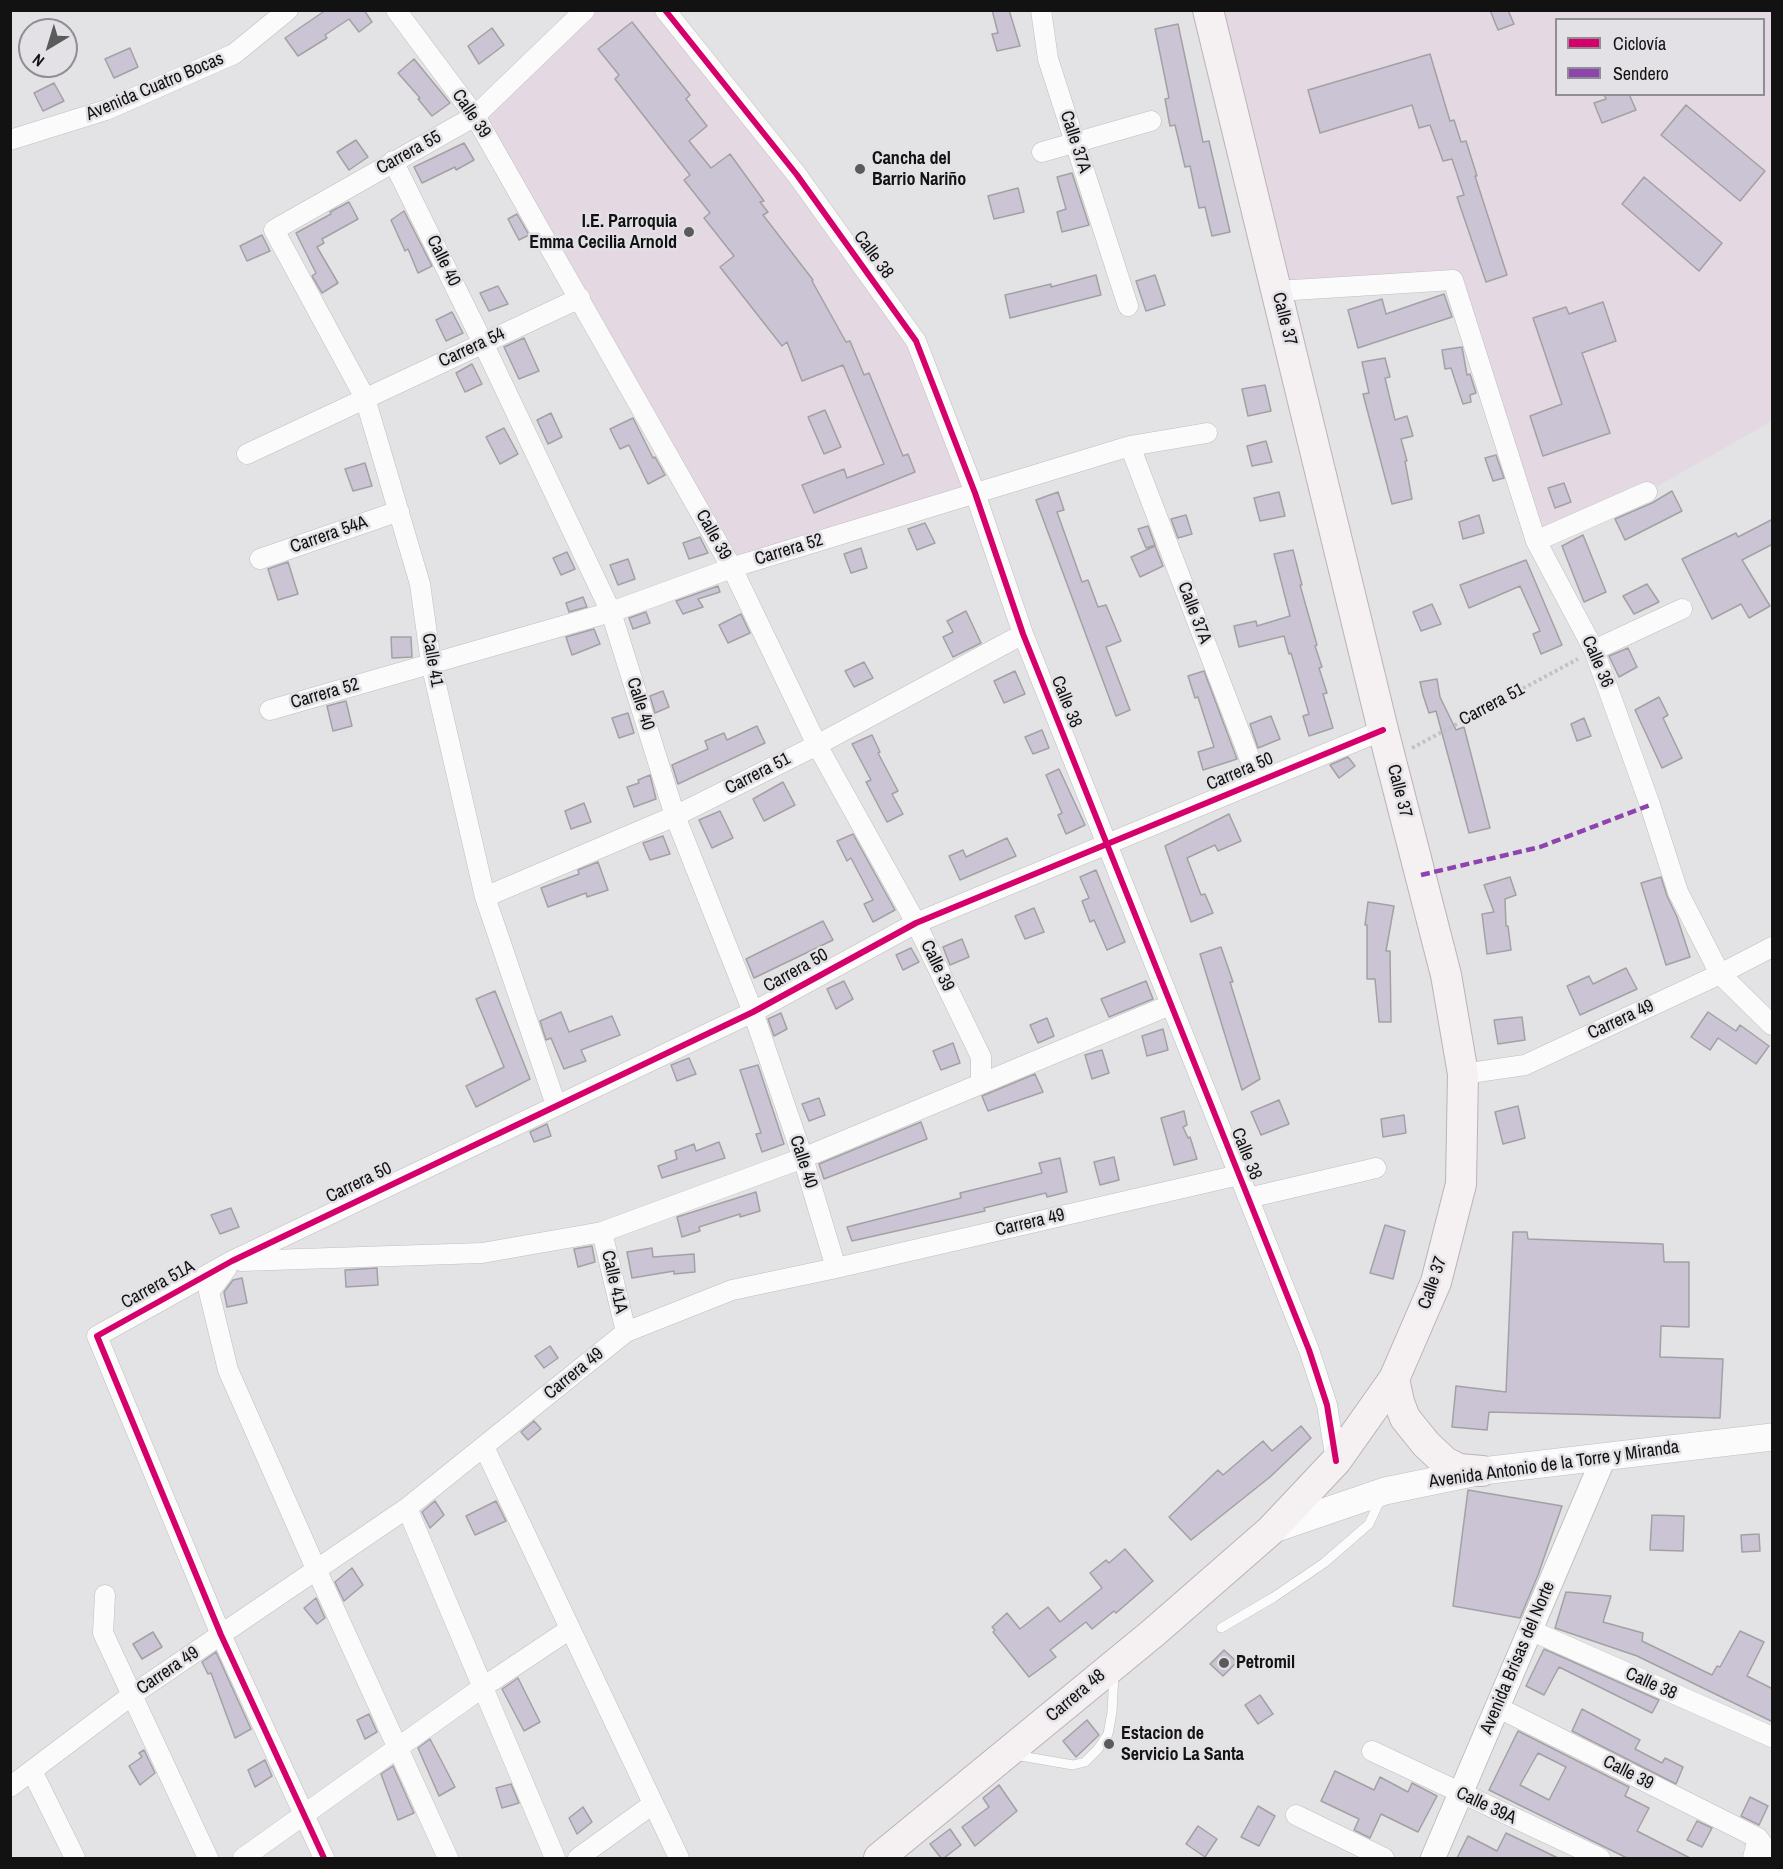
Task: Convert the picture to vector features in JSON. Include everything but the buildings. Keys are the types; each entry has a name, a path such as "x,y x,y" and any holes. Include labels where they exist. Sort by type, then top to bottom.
{"main road":[{"name":"Calle 37","path":"1208,10 1383,730 1446,975 1463,1074 1461,1184 1436,1282 1394,1379 1336,1461 1271,1530"},
{"path":"1394,1379 1405,1418 1426,1444 1445,1462 1459,1469 1482,1472"},
{"name":"Avenida Antonio de la Torre y Miranda","path":"1271,1530 1385,1491 1482,1472 1773,1437"},
{"name":"Carrera 48","path":"879,1858 1115,1664 1271,1530"}],"street":[{"name":"Avenida Cuatro Bocas","path":"10,140 106,110 234,54 288,10"},
{"name":"Calle 39","path":"396,10 475,116 732,568 817,745 916,923 981,1056 981,1084"},
{"name":"Carrera 55","path":"274,230 475,116 585,10"},
{"name":"Calle 38","path":"665,10 797,175 916,341 975,493 1023,634 1312,1361 1327,1405 1336,1461"},
{"name":"Calle 37A","path":"1041,10 1048,59 1128,306"},
{"path":"1042,152 1151,121"},
{"name":"Calle 40","path":"393,161 483,342 611,612 675,816 753,1012 803,1158 836,1268"},
{"name":"Calle 41","path":"274,230 365,398 420,584 431,663 485,897 556,1106"},
{"name":"Calle 36","path":"1277,291 1453,280 1536,541 1594,650 1650,805 1678,892 1720,974 1773,1025"},
{"name":"Carrera 54","path":"247,454 580,298"},
{"name":"Carrera 52","path":"270,710 611,612 732,568 1130,446 1207,433"},
{"name":"Calle 37A","path":"1130,446 1258,780"},
{"path":"1536,541 1647,492"},
{"name":"Carrera 54A","path":"260,559 399,511"},
{"path":"1594,650 1682,609"},
{"name":"Carrera 51","path":"485,897 675,816 817,745 1023,634"},
{"name":"Carrera 50","path":"232,1261 753,1012 916,923 1383,730"},
{"name":"Carrera 49","path":"1463,1074 1525,1065 1773,947"},
{"path":"448,1858 228,1370 209,1292 232,1261 482,1253 602,1232 803,1158 1170,1005"},
{"path":"1248,1198 1376,1168"},
{"name":"Carrera 49","path":"10,1787 132,1695 407,1508 626,1332 732,1290 1239,1175"},
{"name":"Calle 41A","path":"602,1232 626,1332"},
{"name":"Carrera 51A","path":"221,1635 98,1336 232,1261"},
{"path":"484,1447 679,1858"},
{"name":"Avenida Brisas del Norte","path":"1433,1858 1604,1457"},
{"path":"407,1508 555,1858"},
{"path":"105,1595 103,1633 208,1858"},
{"path":"243,1858 483,1687 570,1629"},
{"name":"Calle 38","path":"1530,1630 1773,1737"},
{"path":"221,1635 324,1858"},
{"name":"Calle 39","path":"1497,1707 1758,1838"},
{"name":"Calle 39A","path":"1372,1751 1600,1858"},
{"path":"32,1771 75,1858"},
{"path":"578,1858 653,1804"},
{"path":"1296,1815 1384,1858"},
{"path":"1758,1838 1773,1857"},
{"path":"1753,1858 1758,1838"}],"lane":[{"path":"1221,1628 1274,1597 1324,1563 1369,1524 1385,1491"},
{"path":"1005,1755 1034,1757 1073,1765 1085,1762 1108,1734 1115,1664"}],"shaded area":[{"name":"I.E. Parroquia Emma Cecilia Arnold","path":"587,11 657,11 918,348 969,495 737,566 483,117"},
{"path":"1218,11 1772,11 1772,421 1647,492 1536,541 1453,280 1277,291"}],"marked path":[{"path":"1421,875 1540,847 1650,805"}],"cycle path":[{"path":"665,10 797,175 916,341 975,493 1023,634 1309,1350 1327,1405 1336,1461"},
{"path":"324,1858 221,1635 97,1336 232,1261 753,1012 916,923 1383,730"}],"place":[{"name":"Cancha del Barrio Nariño","path":"860,169"},
{"name":"I.E. Parroquia Emma Cecilia Arnold","path":"689,232"},
{"name":"Petromil","path":"1224,1663"},
{"name":"Estacion de Servicio La Santa","path":"1109,1744"}]}
